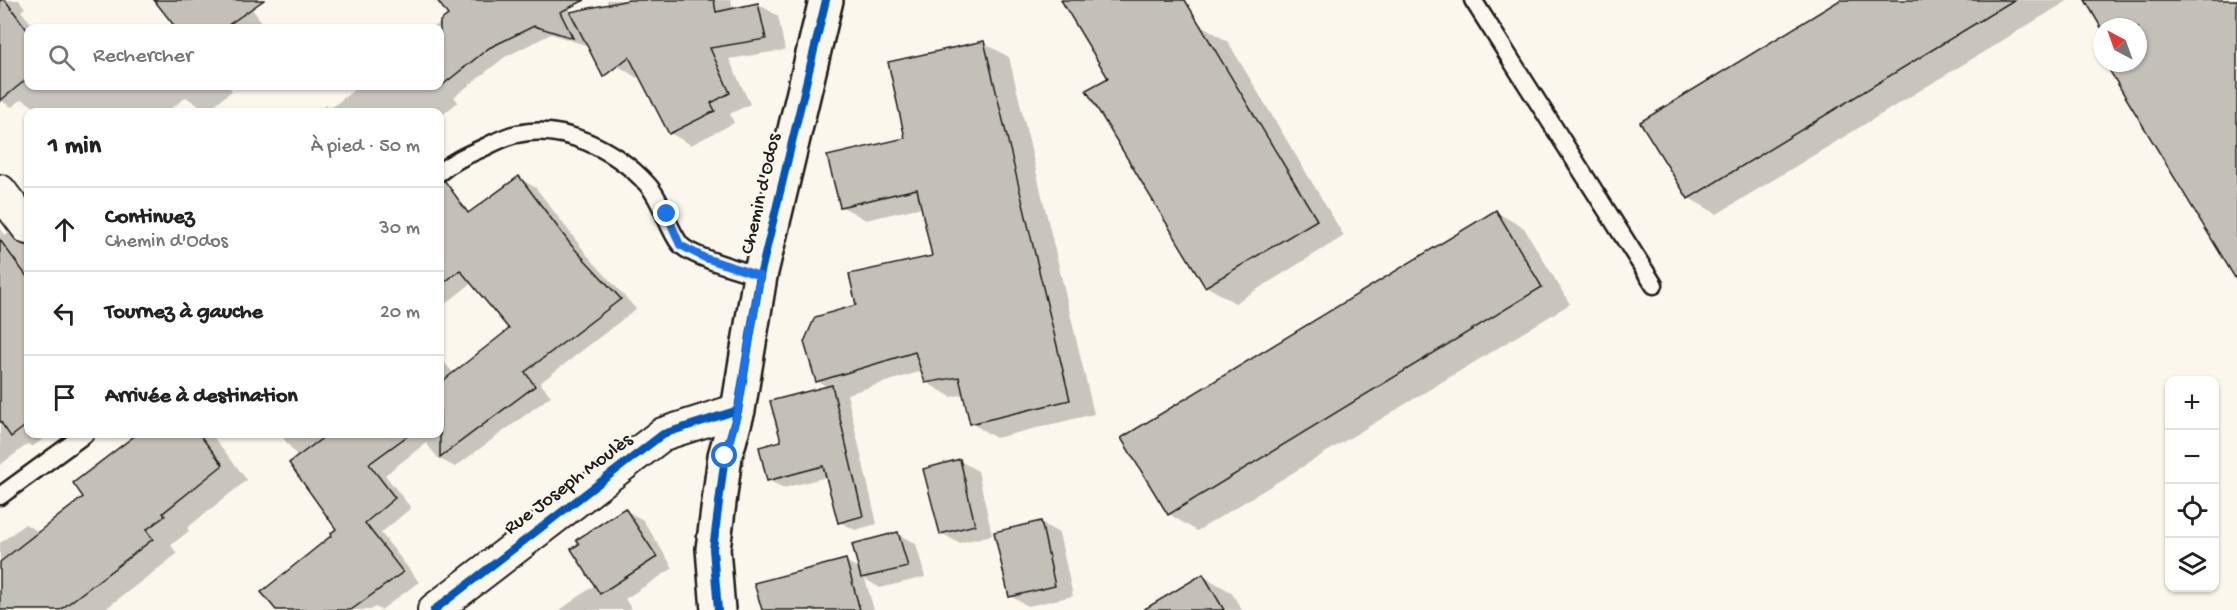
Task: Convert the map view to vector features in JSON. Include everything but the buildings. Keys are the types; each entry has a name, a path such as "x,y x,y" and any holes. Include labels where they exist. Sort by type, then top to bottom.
{"street":[{"name":"Chemin d'Odos","path":"718,610 713,549 725,456 738,410 760,276 825,0"},
{"path":"0,191 24,223"},
{"name":"Rue Joseph Moulès","path":"434,610 663,434 738,410"}],"lane":[{"path":"1473,0 1654,285"},
{"path":"444,169 454,160 516,134 547,130 579,138 614,156 647,184 667,214 680,245 705,258 760,276"},
{"path":"0,496 80,438"}],"cycle path":[{"path":"718,610 713,549 725,456 738,410 760,276 826,0"},
{"path":"434,610 663,434 738,410"}],"route":[{"path":"667,214 680,245 705,258 760,276 738,410 725,456"}]}
